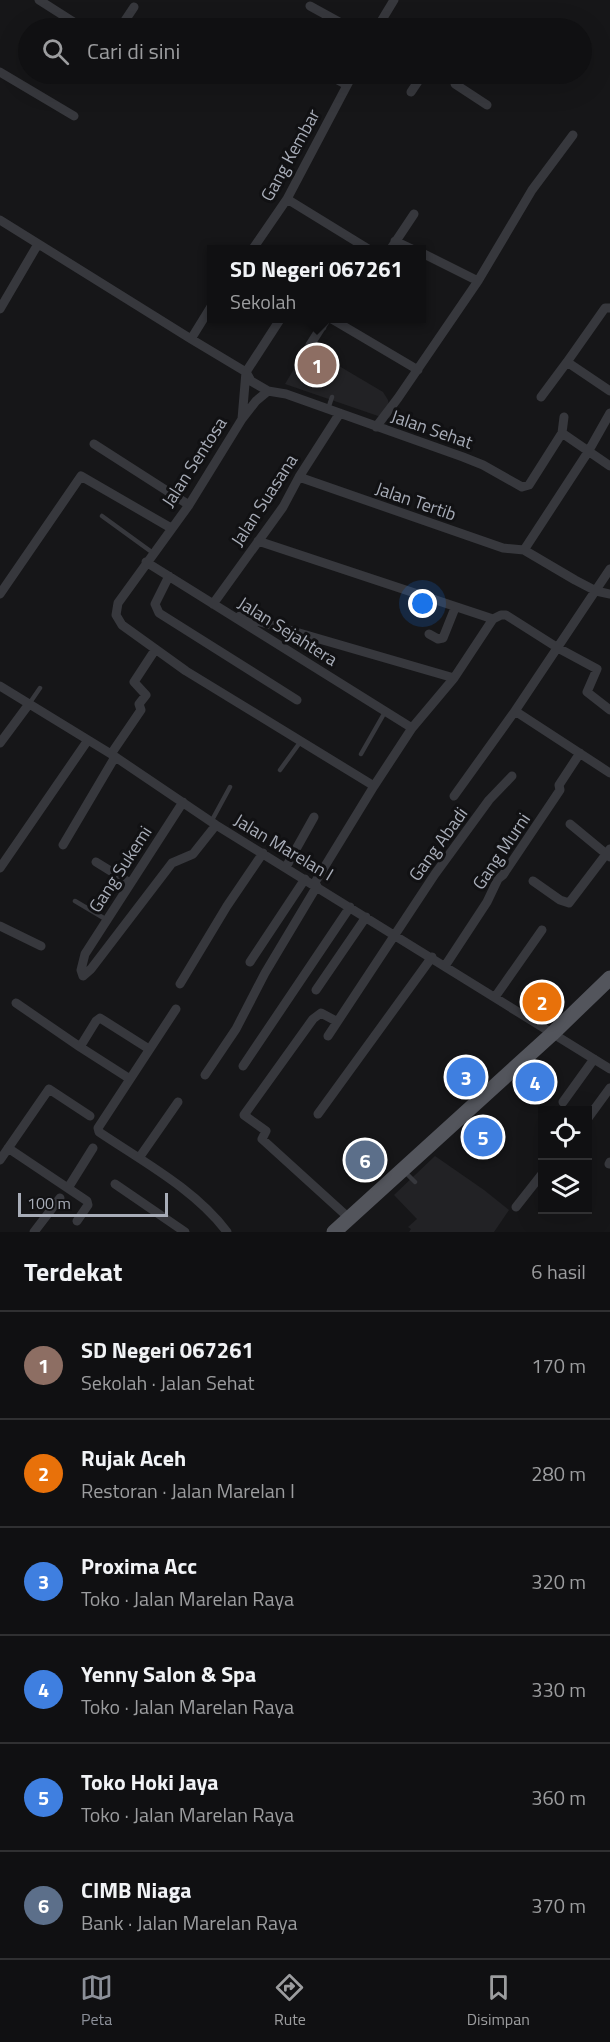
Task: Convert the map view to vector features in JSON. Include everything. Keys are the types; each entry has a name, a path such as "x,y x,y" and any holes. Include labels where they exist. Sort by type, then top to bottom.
{"main road":[{"path":"334,1232 552,1034 610,978"}],"street":[{"path":"39,0 67,18"},
{"path":"383,18 394,0"},
{"path":"310,6 332,18"},
{"path":"127,18 134,7"},
{"path":"0,72 18,83"},
{"path":"20,84 74,116"},
{"path":"411,92 416,84"},
{"path":"455,84 487,105"},
{"name":"Gang Kembar","path":"255,245 287,199 347,85"},
{"path":"376,427 478,281 532,190 573,135"},
{"path":"287,199 363,245"},
{"path":"392,245 414,214"},
{"path":"0,220 246,372 251,381 268,391 256,401 242,419"},
{"path":"0,309 39,244"},
{"path":"426,256 478,281"},
{"path":"541,397 604,308 610,308"},
{"path":"191,339 207,313"},
{"path":"246,372 278,323"},
{"path":"310,345 325,323"},
{"path":"330,323 417,370"},
{"path":"567,362 610,391"},
{"name":"Jalan Sentosa","path":"155,650 122,625 116,612 118,603 189,505 242,419 246,372"},
{"name":"Jalan Sehat","path":"268,391 286,394 473,461 522,487 529,484 562,433"},
{"path":"610,413 588,452 524,550 596,591 610,594"},
{"name":"Jalan Suasana","path":"213,604 284,507 299,477 340,414"},
{"path":"564,417 562,433 610,466"},
{"path":"94,444 189,505"},
{"path":"0,594 81,476 171,528"},
{"name":"Jalan Tertib","path":"299,477 503,548 524,550"},
{"path":"258,541 493,620"},
{"name":"Jalan Sejahtera","path":"146,562 412,728"},
{"path":"454,796 515,711 610,569"},
{"path":"169,576 155,604 159,613 297,700"},
{"path":"429,634 438,639 443,638 455,608"},
{"path":"230,613 454,678"},
{"path":"205,1075 236,1029 265,973 374,786 412,728 454,678 493,620 506,615 558,648 597,669 587,692 610,710"},
{"path":"63,845 141,710 139,704 146,695 134,682 155,650 374,786"},
{"name":"Jalan Marelan I","path":"0,686 113,755 213,823 610,1069"},
{"path":"0,743 29,704"},
{"path":"515,711 610,773"},
{"path":"0,868 88,740"},
{"name":"Gang Murni","path":"445,966 487,902 498,879 548,811 560,790 559,785 580,753"},
{"name":"Gang Abadi","path":"328,1036 435,874 489,800 512,776"},
{"name":"Gang Sukemi","path":"183,802 85,954 81,970 83,976 91,969 172,863 193,854 213,823"},
{"path":"286,867 314,817"},
{"path":"533,881 560,900 569,903 609,853 570,824"},
{"path":"180,984 227,906 263,853"},
{"path":"96,862 130,883"},
{"path":"250,962 305,879"},
{"path":"243,1066 350,907"},
{"path":"316,990 366,917"},
{"path":"0,926 41,946"},
{"path":"495,997 542,930"},
{"path":"318,1114 432,957"},
{"path":"16,1003 130,1079"},
{"path":"176,1009 98,1128 99,1132 139,1158 215,1216 227,1232"},
{"path":"336,1021 321,1013 313,1019 244,1115 266,1131 262,1139 349,1218"},
{"path":"80,1047 100,1018 149,1049"},
{"path":"563,1102 594,1059"},
{"path":"592,1113 610,1088"},
{"path":"0,1160 49,1089 90,1116"},
{"path":"139,1158 178,1102"},
{"path":"8,1148 88,1203 77,1221"},
{"path":"68,1188 93,1148"},
{"path":"516,1207 538,1180"},
{"path":"115,1184 185,1232"},
{"path":"34,1232 60,1198"}],"lane":[{"path":"328,409 332,397"},
{"path":"102,516 153,553"},
{"path":"29,704 40,688"},
{"path":"361,754 385,712"},
{"path":"280,770 301,741"},
{"path":"213,823 230,787"},
{"path":"75,901 107,920"},
{"path":"402,1169 415,1182"}],"shaded area":[{"path":"307,347 383,392 389,406 381,417 285,384"},
{"path":"435,1156 509,1210 494,1232 409,1232 411,1229 408,1227 417,1219 394,1195"}],"place":[{"name":"SD Negeri 067261","path":"317,365"},
{"name":"Rujak Aceh","path":"542,1002"},
{"name":"Proxima Acc","path":"466,1077"},
{"name":"Yenny Salon & Spa","path":"535,1082"},
{"name":"Toko Hoki Jaya","path":"483,1137"},
{"name":"CIMB Niaga","path":"365,1160"}]}
